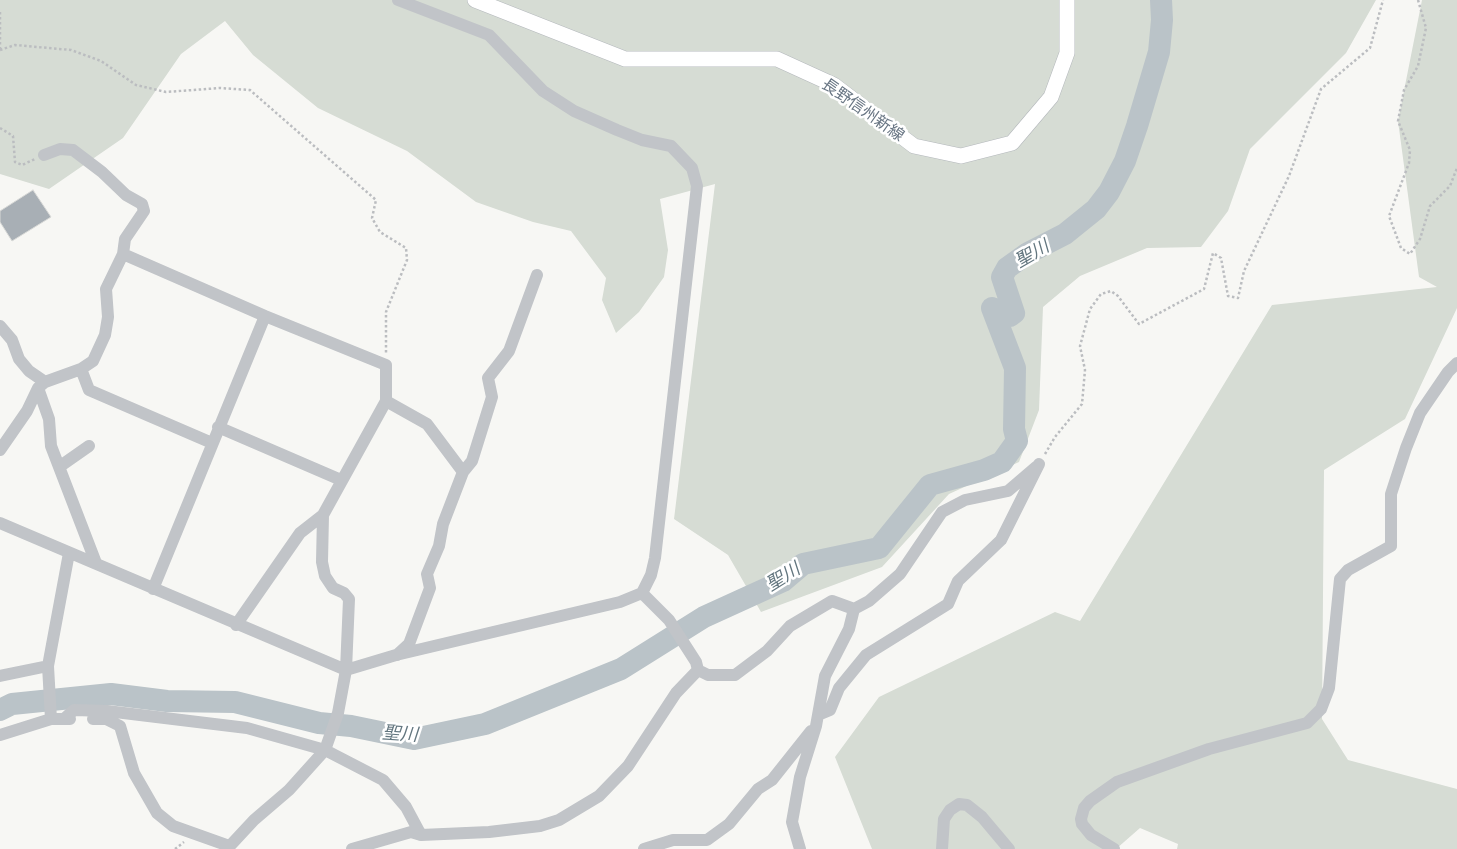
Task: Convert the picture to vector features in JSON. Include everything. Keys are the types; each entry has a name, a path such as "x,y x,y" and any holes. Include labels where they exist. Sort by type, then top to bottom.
{"main road":[{"name":"長野信州新線","path":"475,0 625,59 777,59 834,85 914,146 961,156 1012,143 1051,96 1066,53 1067,0"}],"street":[{"path":"0,523 236,625 346,670 396,655 556,619 620,602 642,593 651,575 655,558 673,407 697,186 692,168 671,146 642,140 617,130 574,110 543,92 489,34 398,0"},
{"path":"0,450 27,411 42,385 81,369 93,361 105,335 108,317 106,289 123,254 125,239 144,211 142,204 126,196 102,172 73,150 60,149 44,155"},
{"path":"123,254 265,316 386,365 386,401 323,515 300,533 236,625"},
{"path":"396,655 408,644 426,602 430,588 427,574 439,546 443,524 463,472 472,461 492,397 488,378 508,351 537,275"},
{"path":"153,589 265,316"},
{"path":"0,326 12,340 19,359 42,385 49,419 51,446 96,563"},
{"path":"1114,849 1091,835 1082,824 1081,816 1090,801 1117,782 1209,749 1307,723 1321,709 1329,688 1340,579 1348,570 1391,546 1391,494 1406,448 1420,413 1448,372 1457,363"},
{"path":"81,369 89,390 212,443"},
{"path":"386,401 427,424 463,472"},
{"path":"218,427 341,480"},
{"path":"59,468 89,446"},
{"path":"642,593 669,620 696,662 698,670 708,675 735,675 767,651 790,626 806,615 832,601 854,609 870,601 900,574 942,512 966,500 1008,491 1040,464"},
{"path":"644,849 673,840 707,840 729,824 758,789 772,780 817,720 830,710 839,688 866,655 948,604 958,581 1001,540 1040,464"},
{"path":"0,734 51,715 64,719 106,718 120,726 134,773 157,813 173,826 228,848 289,790 328,745 338,713 346,670 349,599 344,593 333,588 325,576 322,562 323,515"},
{"path":"51,715 48,666 70,553"},
{"path":"800,849 792,822 800,777 817,720 825,676 849,629 854,609"},
{"path":"0,676 48,666"},
{"path":"352,849 411,832 421,835 489,832 540,826 559,820 599,796 628,766 676,693 698,670"},
{"path":"64,719 74,710 107,711 247,728 328,745 383,780 406,807 421,835"},
{"path":"942,849 944,819 950,810 959,804 967,806 982,817 1009,849"}],"path":[{"path":"1040,464 1055,437 1082,404 1085,370 1080,346 1090,309 1101,294 1111,291 1118,296 1139,324 1204,289 1213,253 1221,258 1228,296 1238,298 1244,271 1289,176 1321,89 1370,48 1383,0"},
{"path":"1418,0 1426,28 1418,66 1404,90 1398,121 1410,150 1409,163 1389,216 1401,248 1410,254 1420,239 1430,206 1450,186 1457,168"},
{"path":"0,12 0,51 15,45 70,50 101,61 136,85 166,92 220,88 250,90 285,118 376,200 372,218 380,232 406,248 407,260 386,312 386,365"},
{"path":"0,128 12,136 15,162 18,164 22,165 44,155"}],"shaded area":[{"path":"0,0 1376,0 1346,53 1250,149 1228,211 1201,247 1147,248 1080,276 1043,307 1039,410 1019,462 949,494 882,567 761,612 728,555 674,519 715,184 660,199 668,250 664,277 639,312 616,333 602,300 606,278 571,231 533,222 476,202 407,151 318,108 253,55 225,21 181,54 123,138 49,189 0,174"},
{"path":"1422,0 1457,0 1457,308 1405,419 1324,470 1322,719 1348,760 1457,789 1457,849 1177,849 1178,844 1140,828 1116,849 872,849 835,757 879,697 1055,612 1080,621 1272,305 1437,287 1419,277 1398,121"}],"building":[{"path":"33,190 51,217 12,241 0,222 0,211"}],"waterway":[{"name":"聖川","path":"0,710 12,704 111,694 167,701 235,702 319,723 351,726 414,739 485,724 621,669 704,617 783,581 803,564 879,548 930,485 984,470 1002,462 1017,441 1014,429 1015,368 992,308 1010,316 1014,313 1002,277 1007,268 1028,253 1065,234 1096,209 1109,192 1125,161 1159,52 1162,20 1161,0"}]}
